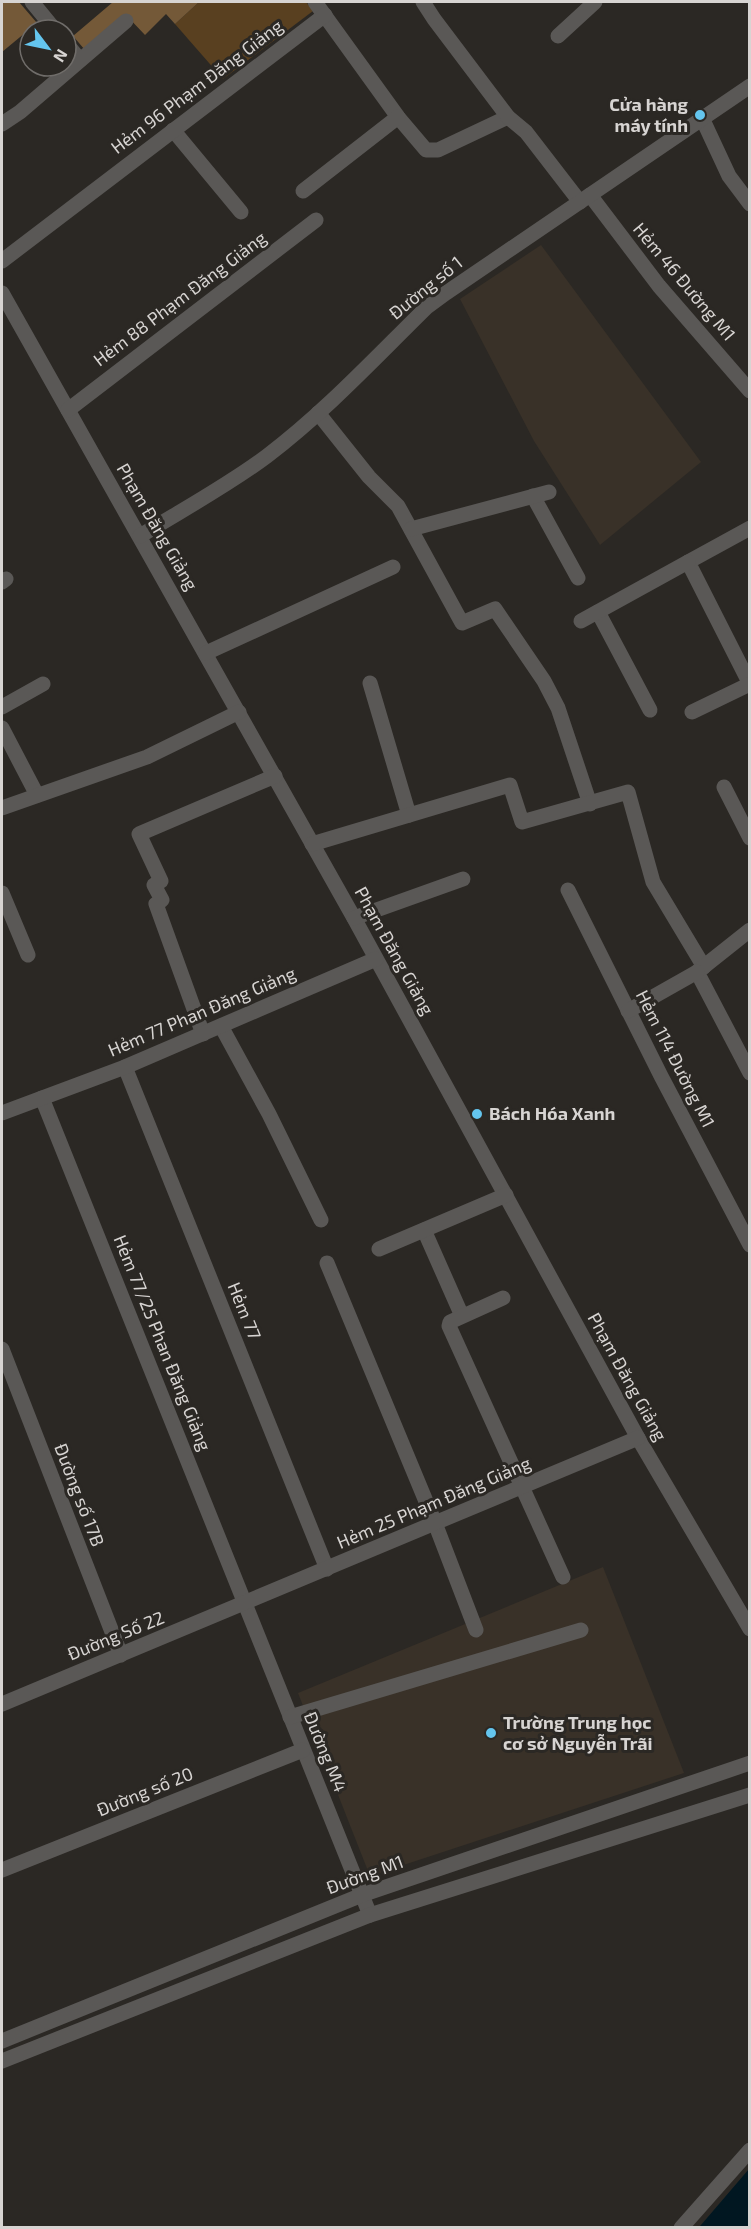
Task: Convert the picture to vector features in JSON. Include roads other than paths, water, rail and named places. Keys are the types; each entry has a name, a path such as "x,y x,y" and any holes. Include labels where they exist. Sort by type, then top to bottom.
{"street":[{"path":"32,2 45,18"},
{"path":"315,2 398,117 422,147 429,152 438,150 508,117"},
{"name":"Hẻm 46 Đường M1","path":"423,2 508,117 526,132 750,391"},
{"path":"558,36 595,2"},
{"name":"Hẻm 96 Phạm Đăng Giảng","path":"2,261 324,15"},
{"path":"2,124 20,112 126,21"},
{"name":"Đường số 1","path":"140,536 239,476 267,456 318,413 428,307 750,87"},
{"path":"303,191 398,117"},
{"path":"702,118 729,176 750,204"},
{"path":"173,130 241,212"},
{"name":"Hẻm 88 Phạm Đăng Giảng","path":"68,410 316,220"},
{"name":"Phạm Đăng Giảng","path":"2,293 6,311 68,410 140,536 354,918 638,1438 750,1629"},
{"path":"318,413 369,477 393,499 462,623 495,609 544,681 558,708 590,804"},
{"path":"411,529 549,492"},
{"path":"533,496 578,578"},
{"path":"581,621 750,528"},
{"path":"688,562 750,684 692,712"},
{"path":"206,653 393,567"},
{"path":"598,612 650,710"},
{"path":"370,683 409,815"},
{"path":"2,707 43,684"},
{"path":"2,808 147,757 239,712"},
{"path":"2,728 37,795"},
{"path":"203,1034 156,904 162,900 154,885 161,881 139,834 275,776"},
{"path":"312,844 510,785 522,822 628,792 653,882 700,969 750,1072"},
{"path":"724,787 750,838"},
{"path":"354,918 463,879"},
{"name":"Hẻm 114 Đường M1","path":"568,890 628,1011 750,1245"},
{"path":"2,893 28,955"},
{"path":"628,1011 700,969 750,930"},
{"name":"Hẻm 77 Phan Đăng Giảng","path":"2,1113 125,1067 376,959"},
{"path":"221,1026 321,1220"},
{"name":"Hẻm 77","path":"125,1067 327,1569"},
{"name":"Hẻm 77/25 Phan Đăng Giảng","path":"42,1098 244,1604"},
{"path":"379,1250 506,1196"},
{"path":"424,1230 462,1316"},
{"path":"327,1263 435,1524 476,1630"},
{"path":"503,1298 450,1322 448,1326 563,1577"},
{"name":"Đường số 17B","path":"2,1349 121,1655"},
{"name":"Hẻm 25 Phạm Đăng Giảng","path":"244,1604 638,1438"},
{"name":"Đường Số 22","path":"2,1704 244,1604"},
{"name":"Đường M4","path":"244,1604 370,1915"},
{"path":"290,1717 581,1630"},
{"name":"Đường số 20","path":"2,1870 303,1750"},
{"name":"Đường M1","path":"2,2041 362,1895 750,1763"},
{"path":"2,2061 370,1915 750,1795"},
{"path":"681,2228 750,2150"}],"water":[{"path":"749,2169 749,2227 699,2227 701,2225"}],"place":[{"name":"Cửa hàng máy tính","path":"700,115"},
{"name":"Bách Hóa Xanh","path":"477,1114"},
{"name":"Trường Trung học cơ sở Nguyễn Trãi","path":"491,1733"}]}
